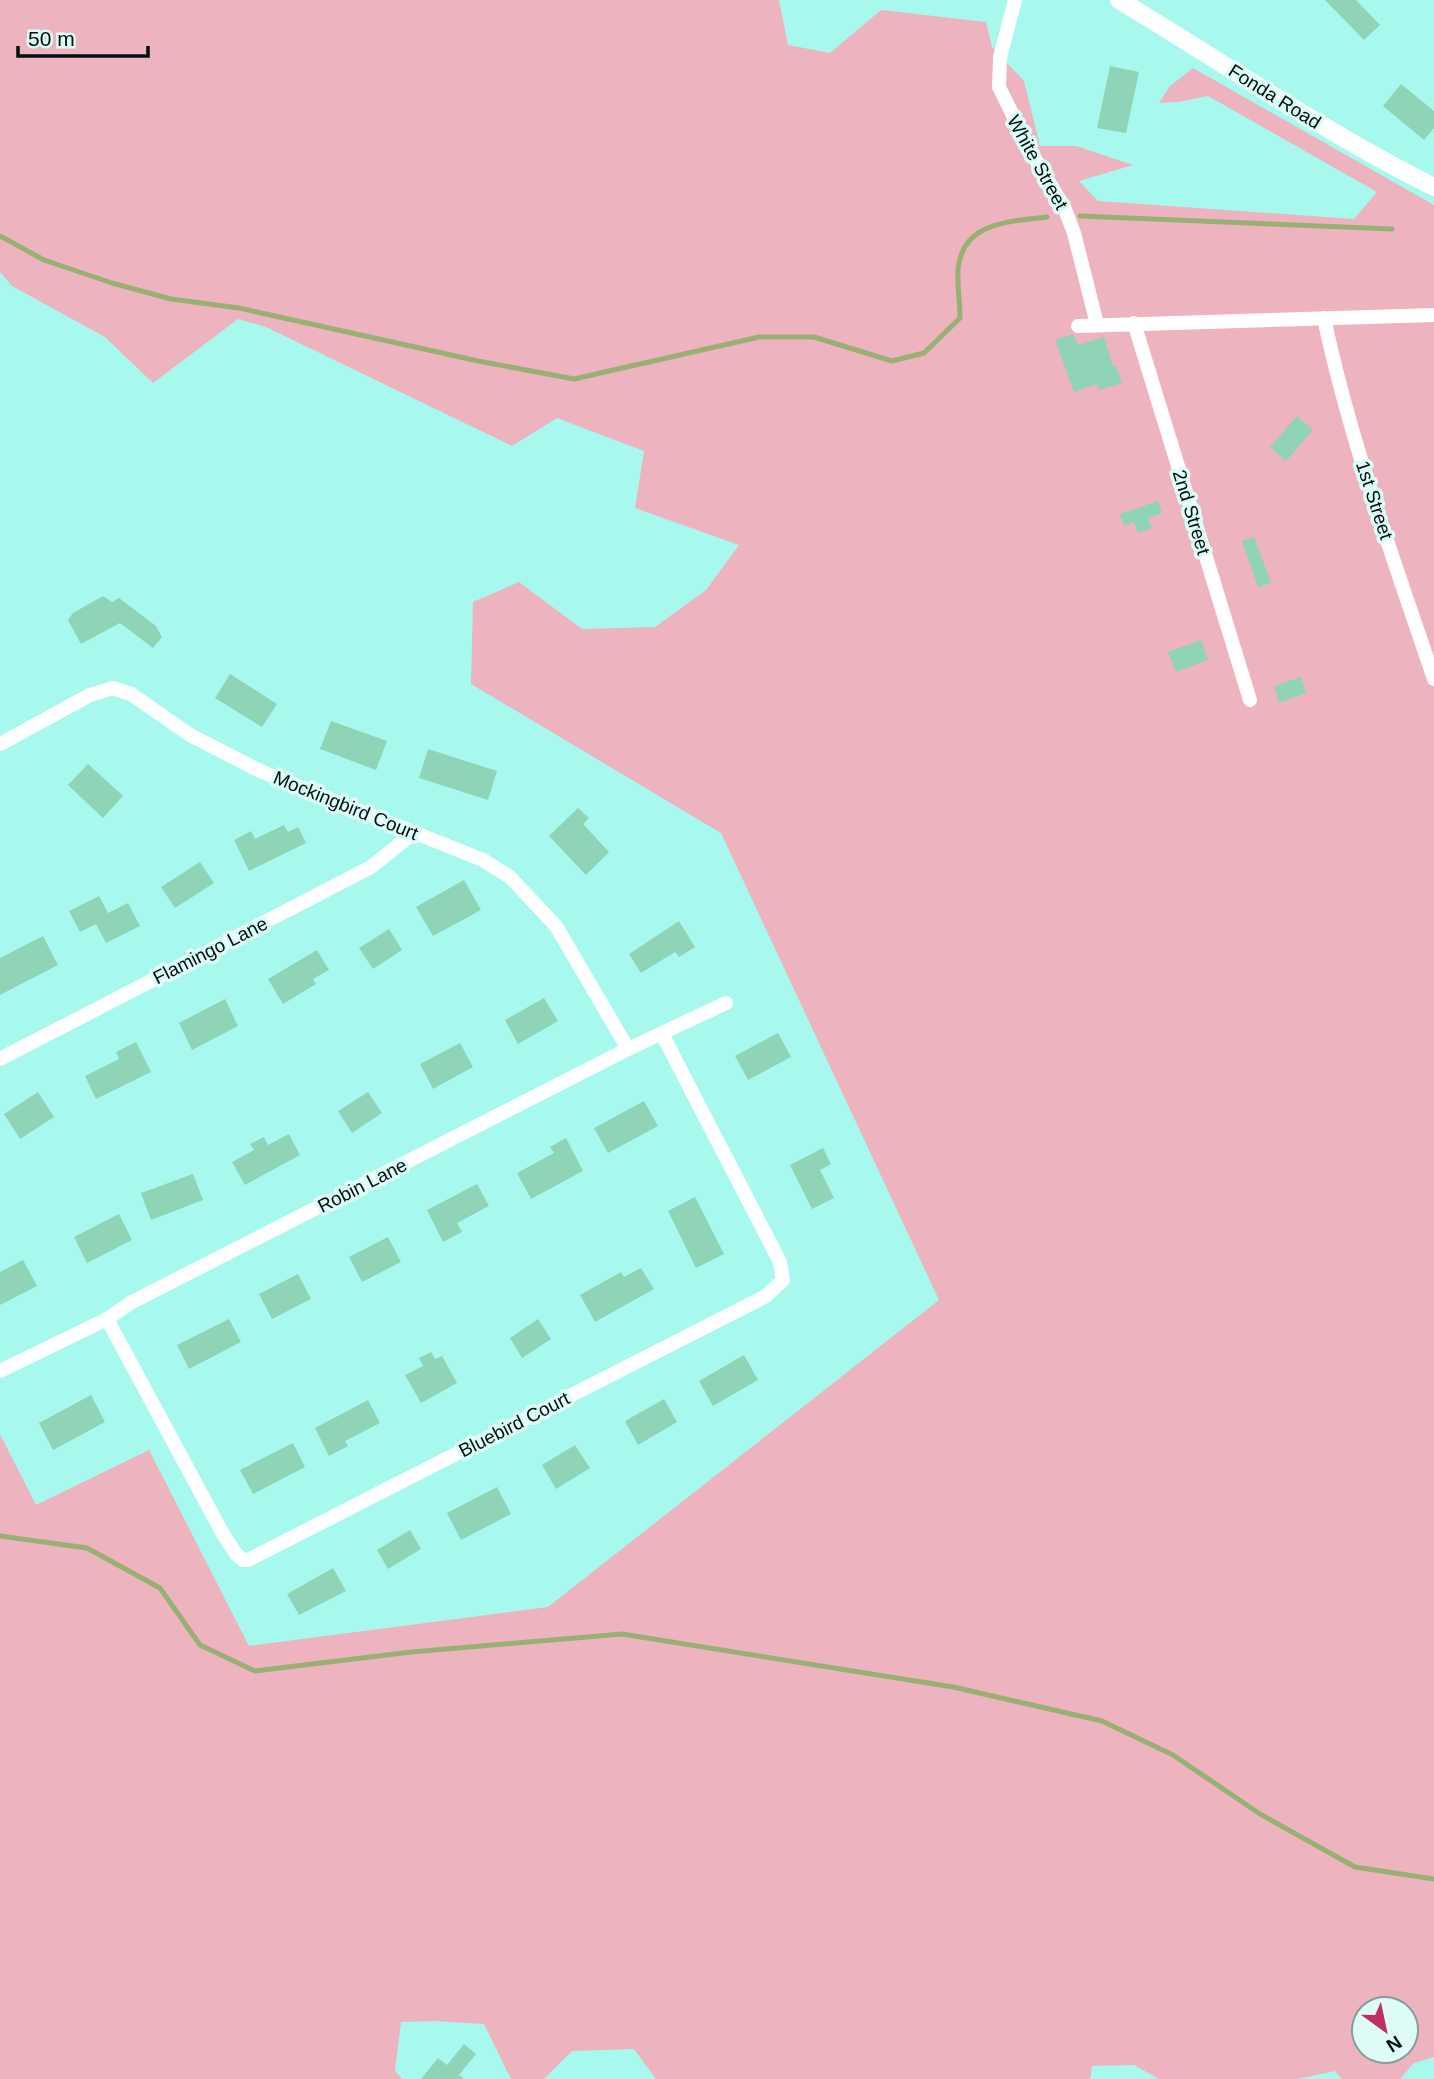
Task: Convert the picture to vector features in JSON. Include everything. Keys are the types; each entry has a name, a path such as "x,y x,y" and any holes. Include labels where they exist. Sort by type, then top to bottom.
{"street":[{"name":"White Street","path":"1015,0 1000,57 999,87 1031,152 1064,207 1074,233 1097,324"},
{"name":"Fonda Road","path":"1119,0 1306,117 1434,187"},
{"path":"1078,326 1434,315"},
{"name":"1st Street","path":"1325,318 1338,383 1434,679"},
{"name":"2nd Street","path":"1134,323 1250,700"},
{"name":"Mockingbird Court","path":"0,744 90,695 113,688 131,694 190,735 260,771 483,860 510,877 556,926 628,1049"},
{"name":"Flamingo Lane","path":"0,1059 371,867 415,832"},
{"name":"Robin Lane","path":"0,1371 107,1319 132,1302 628,1049 726,1003"},
{"name":"Bluebird Court","path":"107,1319 223,1534 236,1554 243,1560 248,1560 766,1296 783,1280 780,1262 662,1034"}],"shaded area":[{"path":"0,0 779,0 788,45 830,53 881,10 986,22 992,47 1024,81 1040,146 1076,146 1133,165 1079,181 1098,201 1354,219 1377,192 1208,96 1159,103 1170,86 1193,68 1434,205 1434,2057 1420,2061 1420,1995 1350,1995 1350,2065 1412,2065 1400,2079 1342,2079 1335,2071 1297,2079 1159,2079 1134,2065 1092,2066 1090,2079 656,2079 634,2049 572,2051 544,2079 511,2079 484,2024 434,2021 401,2022 395,2071 402,2079 0,2079 0,1434 36,1505 149,1450 249,1646 548,1607 939,1300 721,833 471,684 473,602 519,582 582,629 655,627 706,590 739,545 635,508 644,451 557,418 512,446 266,327 238,319 153,383 105,337 12,286 0,272"}],"building":[{"path":"1325,0 1356,0 1380,25 1364,40"},
{"path":"1110,66 1139,72 1126,133 1097,128"},
{"path":"1401,84 1434,111 1434,128 1424,140 1383,106"},
{"path":"1073,334 1078,345 1104,337 1113,367 1116,365 1122,383 1099,390 1097,384 1074,392 1055,340"},
{"path":"1297,416 1313,430 1286,461 1270,447"},
{"path":"1158,501 1162,513 1148,518 1152,528 1138,533 1134,522 1124,526 1120,514"},
{"path":"1254,537 1271,583 1258,587 1242,541"},
{"path":"103,596 112,602 119,598 156,626 162,637 153,648 120,623 81,644 68,620 73,613"},
{"path":"1201,640 1208,660 1176,672 1168,652"},
{"path":"230,674 277,704 262,727 215,698"},
{"path":"1301,677 1306,693 1279,703 1274,686"},
{"path":"331,721 387,741 376,770 320,749"},
{"path":"428,749 497,771 488,800 419,778"},
{"path":"88,764 123,796 103,818 68,785"},
{"path":"578,808 589,818 583,824 609,852 586,875 549,836"},
{"path":"284,825 288,832 298,827 306,843 249,871 234,840 251,831 255,839"},
{"path":"200,862 214,883 175,908 161,887"},
{"path":"464,880 481,910 433,936 416,907"},
{"path":"99,896 108,913 128,903 140,926 106,943 96,924 80,932 69,911"},
{"path":"679,921 695,947 679,957 675,952 641,973 629,954"},
{"path":"389,929 402,950 373,969 359,948"},
{"path":"43,936 58,965 0,995 0,958"},
{"path":"317,950 329,970 313,979 316,984 283,1004 268,979"},
{"path":"544,998 558,1021 518,1044 505,1020"},
{"path":"225,999 238,1026 192,1050 179,1023"},
{"path":"778,1033 791,1057 748,1080 735,1056"},
{"path":"136,1042 151,1072 96,1099 85,1076 119,1059 116,1052"},
{"path":"460,1043 473,1067 433,1089 420,1064"},
{"path":"38,1092 54,1117 20,1139 4,1114"},
{"path":"368,1092 382,1113 352,1133 338,1111"},
{"path":"644,1101 658,1126 608,1153 594,1128"},
{"path":"289,1134 300,1155 245,1185 232,1162 254,1150 250,1144 264,1137 268,1145"},
{"path":"566,1138 583,1171 531,1199 517,1173 554,1153 550,1147"},
{"path":"823,1148 831,1164 820,1170 834,1198 812,1209 790,1165"},
{"path":"193,1174 203,1200 151,1220 141,1193"},
{"path":"477,1184 489,1206 457,1223 462,1232 443,1242 427,1210"},
{"path":"695,1197 724,1254 696,1268 668,1211"},
{"path":"119,1214 132,1240 87,1263 74,1237"},
{"path":"388,1237 401,1262 362,1282 349,1257"},
{"path":"23,1260 37,1286 0,1305 0,1272"},
{"path":"641,1268 654,1289 595,1322 580,1295 621,1272 624,1277"},
{"path":"298,1274 311,1299 272,1319 259,1294"},
{"path":"229,1319 241,1342 189,1369 177,1345"},
{"path":"538,1319 551,1339 522,1358 510,1338"},
{"path":"431,1352 435,1359 442,1356 457,1383 421,1403 405,1375 423,1366 419,1358"},
{"path":"744,1355 758,1380 713,1406 699,1381"},
{"path":"91,1395 105,1422 53,1450 39,1423"},
{"path":"664,1399 677,1422 638,1445 625,1421"},
{"path":"368,1400 380,1423 345,1441 348,1446 329,1456 315,1428"},
{"path":"293,1443 305,1467 253,1494 240,1470"},
{"path":"575,1445 590,1468 556,1489 542,1465"},
{"path":"497,1487 511,1514 461,1540 447,1513"},
{"path":"410,1530 421,1549 388,1569 377,1550"},
{"path":"333,1568 346,1591 299,1615 287,1594"},
{"path":"464,2044 476,2054 459,2075 464,2079 421,2079 438,2058 447,2065"}],"waterway":[{"path":"1080,216 1392,229"},
{"path":"0,236 44,260 171,299 239,308 478,361 574,379 759,337 814,337 892,361 924,353 960,318 958,269 962,253 969,241 991,227 1018,220 1047,217"},
{"path":"0,1536 87,1548 160,1588 200,1645 255,1671 411,1652 622,1634 953,1687 1102,1721 1173,1755 1260,1814 1355,1867 1434,1879"}]}
